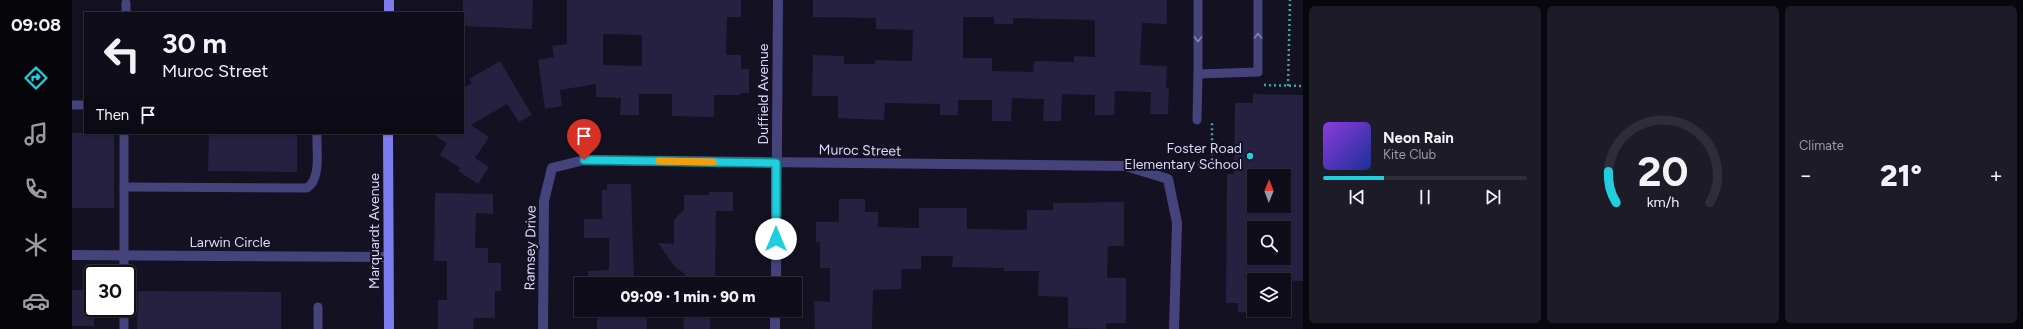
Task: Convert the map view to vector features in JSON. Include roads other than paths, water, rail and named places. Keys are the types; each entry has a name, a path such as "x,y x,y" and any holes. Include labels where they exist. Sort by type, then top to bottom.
{"street":[{"path":"389,0 389,12"},
{"name":"Duffield Avenue","path":"776,277 778,0"},
{"name":"Marquardt Avenue","path":"388,134 388,329"},
{"name":"Muroc Street","path":"552,168 584,160 1126,166 1168,179 1177,223 1174,329"},
{"name":"Ramsey Drive","path":"543,329 544,201 552,168"},
{"name":"Larwin Circle","path":"72,255 388,257"},
{"path":"775,329 776,317"}],"lane":[{"path":"1197,120 1198,0"},
{"path":"1198,74 1258,72 1258,0"},
{"path":"126,3 126,12"},
{"path":"72,104 84,105"},
{"path":"124,134 124,265"},
{"path":"124,187 307,188 314,180 316,174 317,134"},
{"path":"318,307 318,329"},
{"path":"124,317 124,329"}],"place":[{"name":"Foster Road Elementary School","path":"1250,156"}]}
